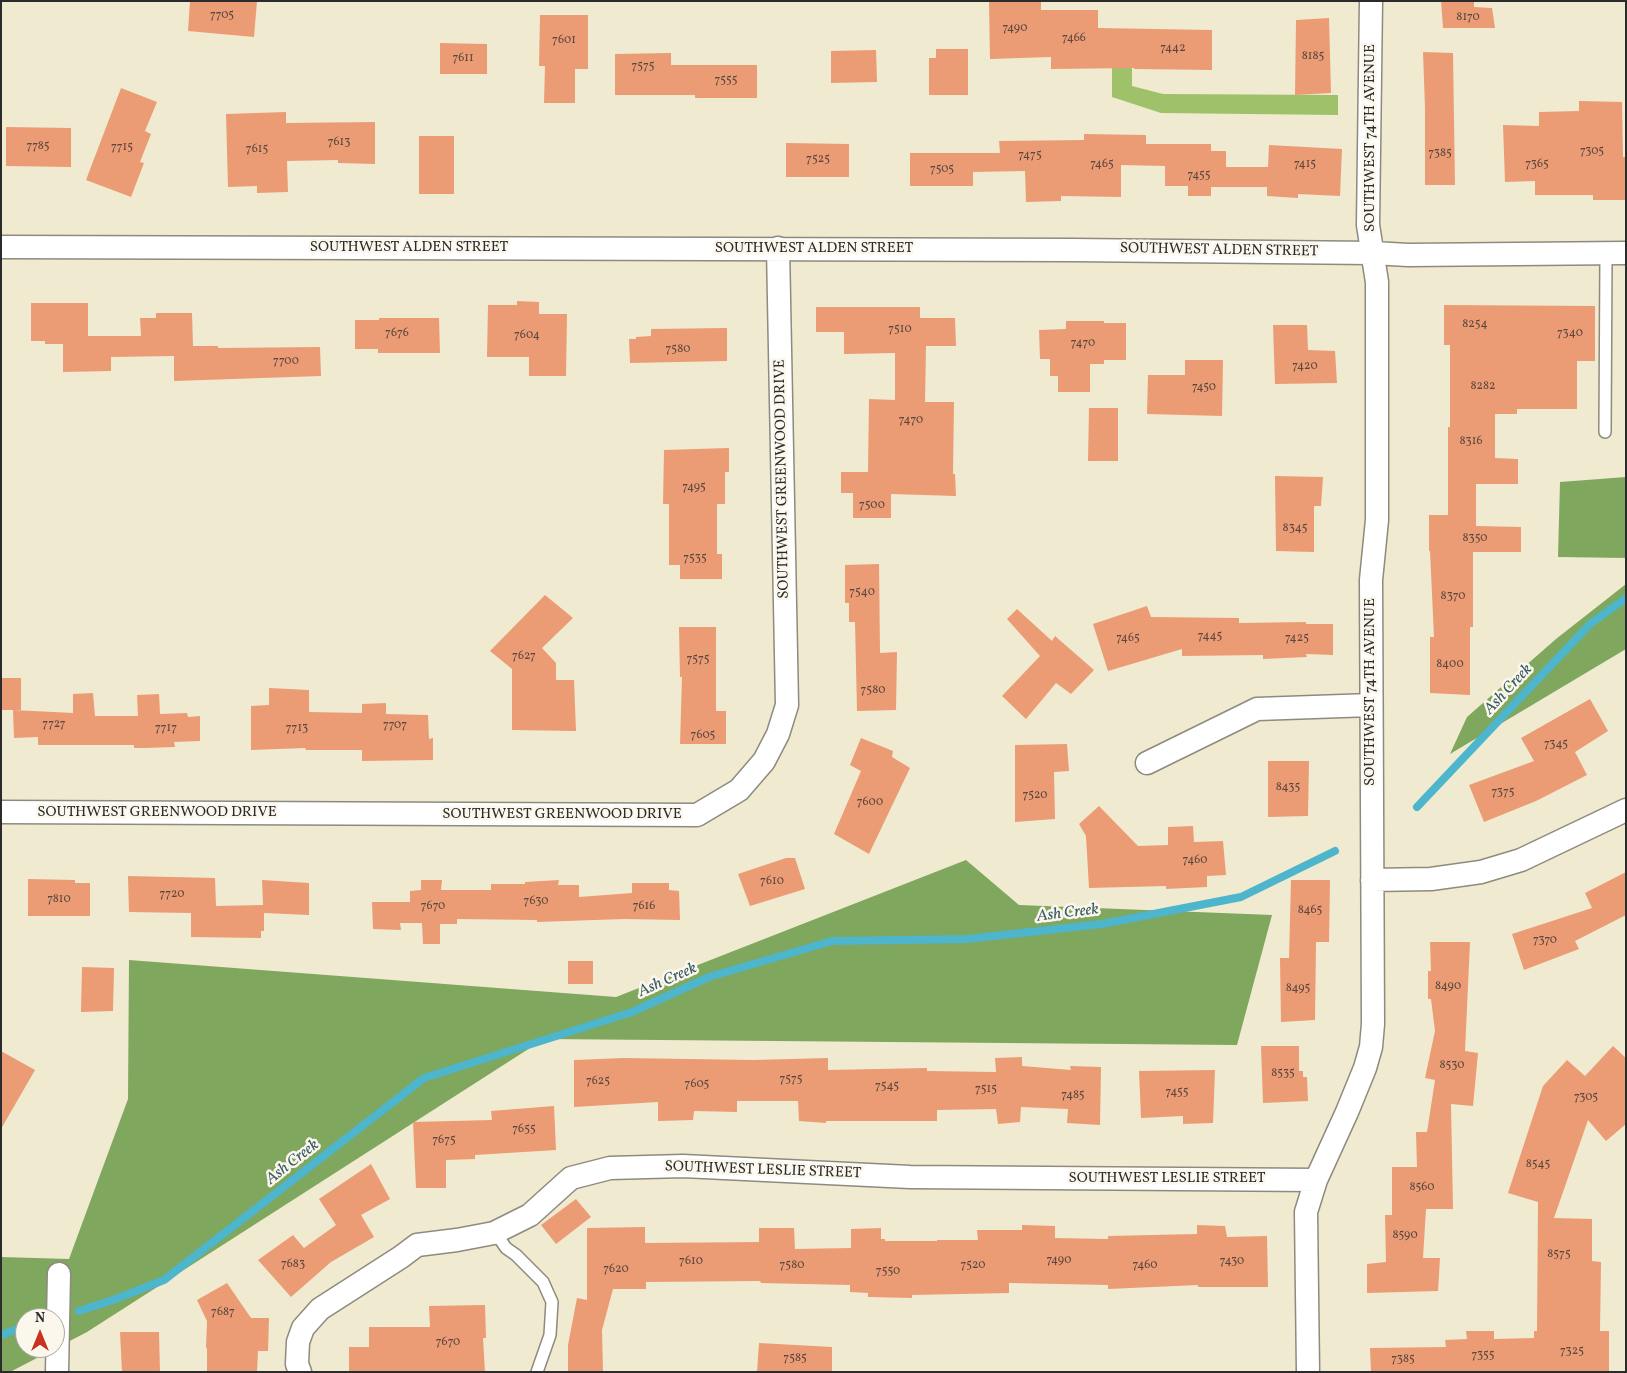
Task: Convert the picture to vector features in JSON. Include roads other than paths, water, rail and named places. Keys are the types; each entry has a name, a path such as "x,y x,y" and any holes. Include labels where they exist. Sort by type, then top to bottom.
{"street":[{"name":"SOUTHWEST 74TH AVENUE","path":"1308,1372 1306,1212 1316,1180 1357,1090 1371,1047 1373,1024 1371,580 1377,520 1377,282 1368,224 1372,1"},
{"name":"SOUTHWEST ALDEN STREET","path":"1,247 778,248 1373,253 1408,255 1616,253"},
{"name":"SOUTHWEST GREENWOOD DRIVE","path":"1,812 698,816 739,790 764,761 778,734 787,705 778,248"},
{"path":"1147,764 1257,709 1371,705"},
{"path":"1372,880 1431,879 1481,872 1521,860 1626,810"},
{"name":"SOUTHWEST LESLIE STREET","path":"300,1372 298,1342 303,1328 320,1309 417,1245 457,1240 496,1232 530,1216 571,1178 610,1168 683,1166 910,1177 1316,1180"},
{"path":"57,1372 59,1274"}],"lane":[{"path":"1605,432 1616,253"},
{"path":"496,1232 506,1248 516,1255 543,1282 552,1302 550,1335 537,1372"}],"waterway":[{"name":"Ash Creek","path":"1417,807 1590,624 1626,598"},
{"name":"Ash Creek","path":"79,1311 164,1280 424,1078 632,1012 709,977 832,941 967,939 1102,924 1241,897 1335,851"},
{"name":"Ash Creek","path":"1,1335 15,1330"}]}
